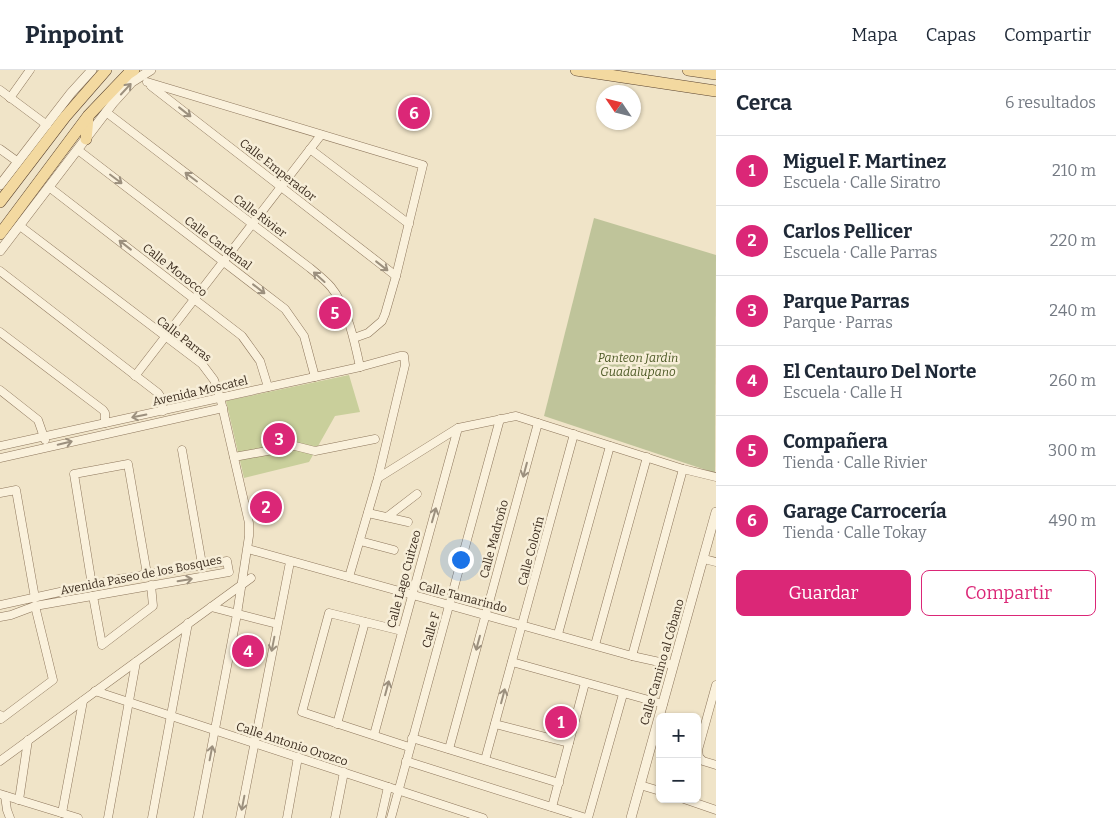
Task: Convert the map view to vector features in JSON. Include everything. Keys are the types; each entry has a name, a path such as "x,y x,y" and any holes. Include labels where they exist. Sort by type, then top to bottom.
{"main road":[{"path":"0,202 65,117 106,70"},
{"path":"576,70 716,91"},
{"path":"688,70 716,74"},
{"path":"0,234 88,116 128,74 140,76"},
{"path":"86,139 88,116"}],"street":[{"path":"10,98 30,70"},
{"path":"0,185 71,93 92,70"},
{"path":"0,252 106,112 132,82 151,70"},
{"path":"140,76 423,165 396,276 382,321 368,333 354,338"},
{"name":"Calle Emperador","path":"140,76 396,276"},
{"path":"0,90 47,125"},
{"name":"Calle Rivier","path":"106,112 310,268 332,288 344,311 354,338 360,367"},
{"path":"135,376 321,134"},
{"path":"0,149 18,162"},
{"path":"310,149 409,224"},
{"name":"Calle Cardenal","path":"78,150 285,309 304,336 314,377"},
{"name":"Calle Morocco","path":"49,187 242,336 260,361 268,387"},
{"name":"Calle Parras","path":"20,226 202,364 214,380 220,397 249,523 248,549 198,818"},
{"path":"0,271 160,396 163,412"},
{"path":"0,332 103,410 106,416 105,423"},
{"name":"Avenida Moscatel","path":"0,446 163,412 220,397 404,356 405,365 378,478"},
{"path":"0,390 38,420 45,436 46,447"},
{"name":"Avenida Moscatel","path":"0,458 223,408"},
{"path":"349,577 378,478 458,428 516,416 683,469 716,477"},
{"name":"Calle F","path":"391,818 500,418"},
{"name":"Calle Madroño","path":"449,749 538,422"},
{"name":"Calle Lago Cuitzeo","path":"374,736 458,428"},
{"name":"Calle Colorín","path":"485,760 574,434"},
{"path":"234,457 295,446 315,451 375,439"},
{"path":"558,634 610,446"},
{"path":"182,450 202,564"},
{"path":"596,645 646,457"},
{"path":"92,586 74,474 128,464 147,574"},
{"path":"632,656 683,469"},
{"path":"0,493 16,490 35,602 53,680 1,719 0,715"},
{"path":"387,518 417,494"},
{"name":"Calle Camino al Cóbano","path":"631,818 716,512"},
{"path":"368,513 408,522"},
{"path":"360,541 394,550"},
{"name":"Calle Tamarindo","path":"248,549 632,656 673,665"},
{"path":"704,559 716,562"},
{"name":"Avenida Paseo de los Bosques","path":"0,605 9,603 35,602 92,596 229,572 227,562 202,564 119,579 35,602 11,615 0,617"},
{"path":"240,818 290,562"},
{"path":"0,761 251,578"},
{"path":"119,579 121,590"},
{"path":"92,596 102,645 153,606 151,585"},
{"path":"9,603 11,615"},
{"path":"210,607 277,624"},
{"path":"402,631 329,613 302,712 409,747"},
{"path":"337,724 365,622"},
{"path":"152,818 188,623"},
{"path":"108,818 136,662"},
{"path":"512,662 663,704"},
{"path":"552,807 586,682"},
{"path":"716,685 698,750 699,757 716,765"},
{"name":"Calle Antonio Orozco","path":"95,692 398,790 461,815 482,818"},
{"path":"406,761 587,818 624,694"},
{"path":"62,813 83,701"},
{"path":"495,724 569,743"},
{"path":"412,738 559,783"},
{"path":"19,800 28,740"},
{"path":"287,818 298,757"},
{"path":"335,818 344,772"},
{"path":"640,784 656,790"},
{"path":"381,818 388,787"},
{"path":"2,795 78,818"},
{"path":"2,795 10,818"},
{"path":"696,803 716,810"}],"green space":[{"name":"Panteon Jardin Guadalupano","path":"594,218 716,255 715,473 544,416"},
{"path":"349,375 360,412 335,416 309,462 244,478 226,401"}],"place":[{"name":"Garage Carrocería","path":"414,113"},
{"name":"Compañera","path":"335,313"},
{"name":"Parque Parras","path":"279,439"},
{"name":"Carlos Pellicer","path":"266,507"},
{"name":"El Centauro Del Norte","path":"248,651"},
{"name":"Miguel F. Martinez","path":"561,722"}]}
